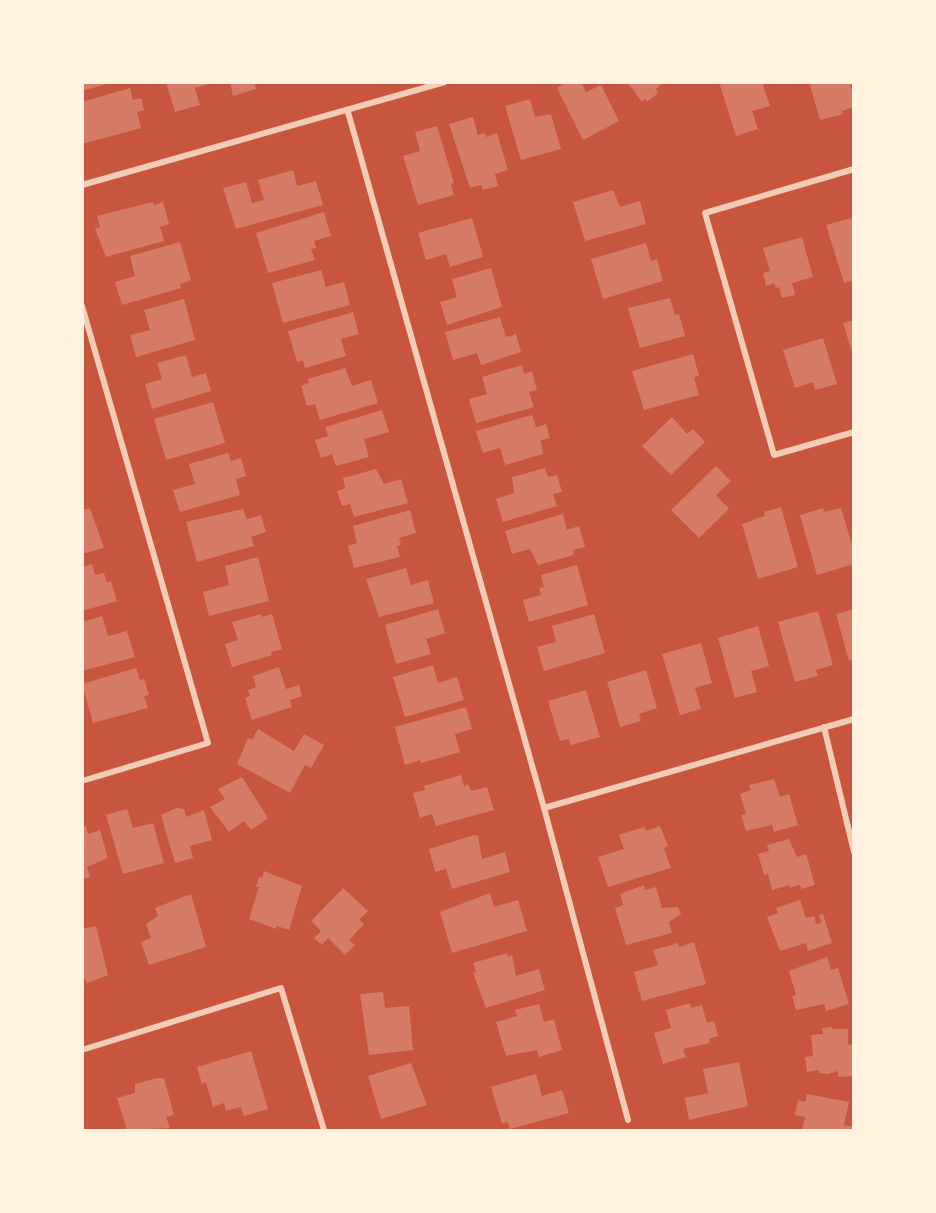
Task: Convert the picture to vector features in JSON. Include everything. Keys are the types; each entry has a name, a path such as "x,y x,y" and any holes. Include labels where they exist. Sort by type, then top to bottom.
{"street":[{"path":"82,184 348,112 445,82"},
{"path":"348,112 544,808 628,1120"},
{"path":"854,169 705,213 774,455 854,432"},
{"path":"82,306 208,743 82,781"},
{"path":"544,808 854,719"},
{"path":"824,728 854,852"},
{"path":"85,1049 281,988 324,1131"}],"building":[{"path":"82,82 110,82 110,83 82,91"},
{"path":"166,82 212,83 195,88 200,105 175,112"},
{"path":"230,82 254,82 256,89 233,96"},
{"path":"567,82 581,82 586,92 601,85 619,121 583,140 557,88"},
{"path":"627,82 664,82 656,89 658,93 647,102 645,99 642,102"},
{"path":"719,82 762,82 770,106 752,111 758,129 736,136"},
{"path":"809,82 851,82 854,107 842,111 843,114 820,120"},
{"path":"130,88 133,100 141,98 144,110 137,112 141,128 82,144 82,102"},
{"path":"530,99 535,117 551,114 561,149 521,160 505,106"},
{"path":"473,117 478,135 485,133 486,137 497,133 508,170 495,174 498,186 483,190 481,185 470,188 449,124"},
{"path":"437,126 454,183 451,184 454,195 418,205 403,156 420,151 415,132"},
{"path":"293,170 297,186 316,181 323,205 236,229 223,188 246,182 252,203 264,200 258,180"},
{"path":"613,190 620,207 640,201 646,224 585,241 573,202"},
{"path":"153,202 154,205 163,202 169,224 160,227 164,241 106,257 95,229 100,227 97,216"},
{"path":"324,212 331,236 314,241 316,248 311,249 315,260 268,273 256,233"},
{"path":"472,218 483,257 450,267 446,254 426,260 418,233"},
{"path":"852,218 854,280 844,283 826,225"},
{"path":"802,237 813,277 792,283 795,295 782,298 779,287 776,288 774,283 766,286 763,273 770,271 763,248"},
{"path":"180,242 191,280 180,284 181,288 122,305 115,282 135,276 130,256"},
{"path":"646,243 651,261 657,259 663,281 603,299 591,259"},
{"path":"491,268 502,307 447,325 440,302 457,297 452,279"},
{"path":"321,270 326,287 344,282 350,305 283,323 272,283"},
{"path":"670,298 675,315 679,314 685,336 640,348 628,308"},
{"path":"184,299 195,340 136,357 130,335 150,330 144,310"},
{"path":"353,312 359,334 341,339 346,356 305,368 303,360 297,362 288,331"},
{"path":"500,317 506,337 516,334 521,352 481,365 477,353 453,360 445,332"},
{"path":"854,320 854,355 853,355 843,323"},
{"path":"823,338 837,384 815,390 813,382 795,388 783,350"},
{"path":"693,354 699,376 694,377 699,395 644,410 632,371"},
{"path":"186,355 192,377 206,373 211,391 152,409 145,384 162,379 157,363"},
{"path":"522,365 524,374 532,371 537,390 529,392 534,407 476,423 469,399 487,394 482,377"},
{"path":"345,368 352,386 371,380 378,403 320,420 315,404 307,406 301,386 309,383 308,379"},
{"path":"213,402 225,443 166,460 154,419"},
{"path":"382,410 389,432 364,439 369,457 336,466 332,454 321,458 315,440 328,436 325,427"},
{"path":"532,415 536,427 546,424 550,438 541,440 543,454 505,465 500,448 483,453 476,431"},
{"path":"672,417 687,434 693,429 705,442 671,475 642,446"},
{"path":"228,453 231,461 241,458 246,476 236,479 240,495 180,512 173,490 195,484 189,464"},
{"path":"716,466 731,481 716,495 729,509 699,538 671,510"},
{"path":"545,468 548,477 557,475 562,492 553,494 557,506 503,522 496,499 514,493 512,477"},
{"path":"376,469 384,484 401,479 408,503 354,517 350,504 342,506 337,491 345,488 343,478"},
{"path":"781,507 798,567 758,579 742,524 765,516 764,512"},
{"path":"90,508 104,548 82,554 82,510"},
{"path":"823,508 824,512 841,508 854,551 854,564 817,575 800,515"},
{"path":"243,509 247,519 261,515 266,532 251,537 254,546 197,562 186,522"},
{"path":"410,510 416,533 399,538 401,545 397,546 400,557 354,568 348,546 357,543 353,526"},
{"path":"563,514 567,530 579,526 585,547 573,550 574,555 538,565 530,549 512,554 505,531"},
{"path":"258,557 269,601 209,616 203,592 229,585 225,566"},
{"path":"92,564 95,575 104,573 107,583 111,581 117,601 82,611 82,567"},
{"path":"577,565 588,605 529,622 523,600 541,595 539,588 544,587 541,575"},
{"path":"406,568 411,585 428,580 434,603 379,617 366,579"},
{"path":"438,609 445,633 426,639 431,654 396,664 385,625"},
{"path":"854,609 854,660 849,661 836,614"},
{"path":"818,611 833,665 816,670 818,676 795,682 778,622"},
{"path":"261,614 262,617 272,614 282,649 271,652 272,655 232,667 225,644 238,640 232,622"},
{"path":"594,614 605,653 544,671 537,647 556,642 552,626"},
{"path":"102,616 108,636 127,631 135,657 82,671 82,622"},
{"path":"758,626 769,666 751,671 757,692 735,698 718,638"},
{"path":"701,643 712,683 695,688 701,709 680,715 662,654"},
{"path":"433,665 438,683 457,677 464,700 405,717 393,677"},
{"path":"279,667 286,689 299,685 302,696 290,700 292,707 252,720 245,698 250,696 248,690 256,687 253,676"},
{"path":"136,668 140,680 144,679 149,695 144,696 148,708 93,723 82,684"},
{"path":"646,670 657,708 639,714 641,721 620,727 607,682"},
{"path":"586,690 600,737 571,745 569,739 560,741 548,701"},
{"path":"466,707 472,729 455,734 460,752 405,765 395,727"},
{"path":"258,729 294,751 304,734 324,745 311,768 305,765 290,793 237,764 248,738 252,740"},
{"path":"461,775 464,786 468,784 471,791 487,787 494,810 436,826 432,814 420,818 413,793 425,790 424,786"},
{"path":"242,777 268,818 251,830 244,821 229,832 210,807 225,799 218,789"},
{"path":"774,779 780,797 789,794 798,825 774,832 772,825 746,831 741,815 746,814 740,794 751,790 749,785"},
{"path":"176,808 184,809 186,817 204,810 212,840 190,846 193,858 175,863 161,815"},
{"path":"127,809 133,828 153,823 164,863 123,874 106,815"},
{"path":"86,826 88,834 100,830 108,858 87,867 90,877 82,879 82,827"},
{"path":"660,826 668,846 664,848 671,868 608,887 598,857 624,849 619,835 644,827 646,831"},
{"path":"474,835 478,836 482,859 505,852 510,872 452,889 446,869 435,872 429,849"},
{"path":"789,839 797,857 806,854 815,885 801,889 800,885 790,888 790,885 772,890 768,874 764,875 758,854 769,851 767,845"},
{"path":"264,871 302,886 289,930 277,926 276,929 249,919 259,887 256,887 259,877 262,878"},
{"path":"644,885 645,890 656,887 662,908 678,907 681,914 669,922 672,933 626,945 615,908 623,905 620,894"},
{"path":"343,888 368,911 359,920 364,924 349,940 355,945 345,955 328,938 322,945 314,938 321,931 311,921"},
{"path":"490,893 494,907 518,900 527,931 452,953 440,912"},
{"path":"191,894 206,947 149,965 141,942 151,938 146,924 158,916 155,908"},
{"path":"800,900 806,918 814,916 816,924 821,923 819,915 823,914 832,943 808,951 806,943 780,951 767,917 778,913 776,908"},
{"path":"96,926 108,975 87,983 85,979 82,980 82,929"},
{"path":"694,942 706,984 642,1001 634,972 658,965 653,950 678,943 679,947"},
{"path":"507,953 508,957 512,955 516,976 539,969 545,990 486,1008 473,973 476,972 473,963"},
{"path":"827,957 831,970 838,968 849,1004 826,1011 824,1004 796,1010 792,996 796,995 789,971"},
{"path":"383,992 385,1008 409,1006 413,1050 369,1055 360,994"},
{"path":"690,1003 691,1008 702,1005 707,1023 714,1021 718,1036 709,1039 710,1043 683,1049 686,1057 663,1064 654,1033 671,1028 666,1010"},
{"path":"539,1004 544,1022 554,1019 562,1050 539,1057 537,1050 506,1056 496,1022 517,1016 515,1010"},
{"path":"832,1027 832,1029 848,1029 848,1045 854,1044 854,1076 838,1077 838,1071 828,1074 819,1073 819,1070 807,1072 805,1057 813,1056 811,1035 823,1034 822,1028"},
{"path":"251,1051 268,1109 244,1116 241,1107 226,1111 224,1103 213,1107 206,1082 202,1084 197,1067"},
{"path":"739,1062 748,1106 689,1120 685,1098 708,1093 703,1069"},
{"path":"411,1063 427,1105 381,1119 368,1076"},
{"path":"536,1074 542,1096 562,1090 569,1113 510,1129 508,1122 502,1124 491,1087"},
{"path":"164,1078 174,1115 166,1117 170,1128 127,1130 117,1098 135,1093 135,1084"},
{"path":"807,1094 849,1102 844,1125 854,1127 854,1130 802,1130 805,1117 795,1115 798,1100 805,1102"}]}
